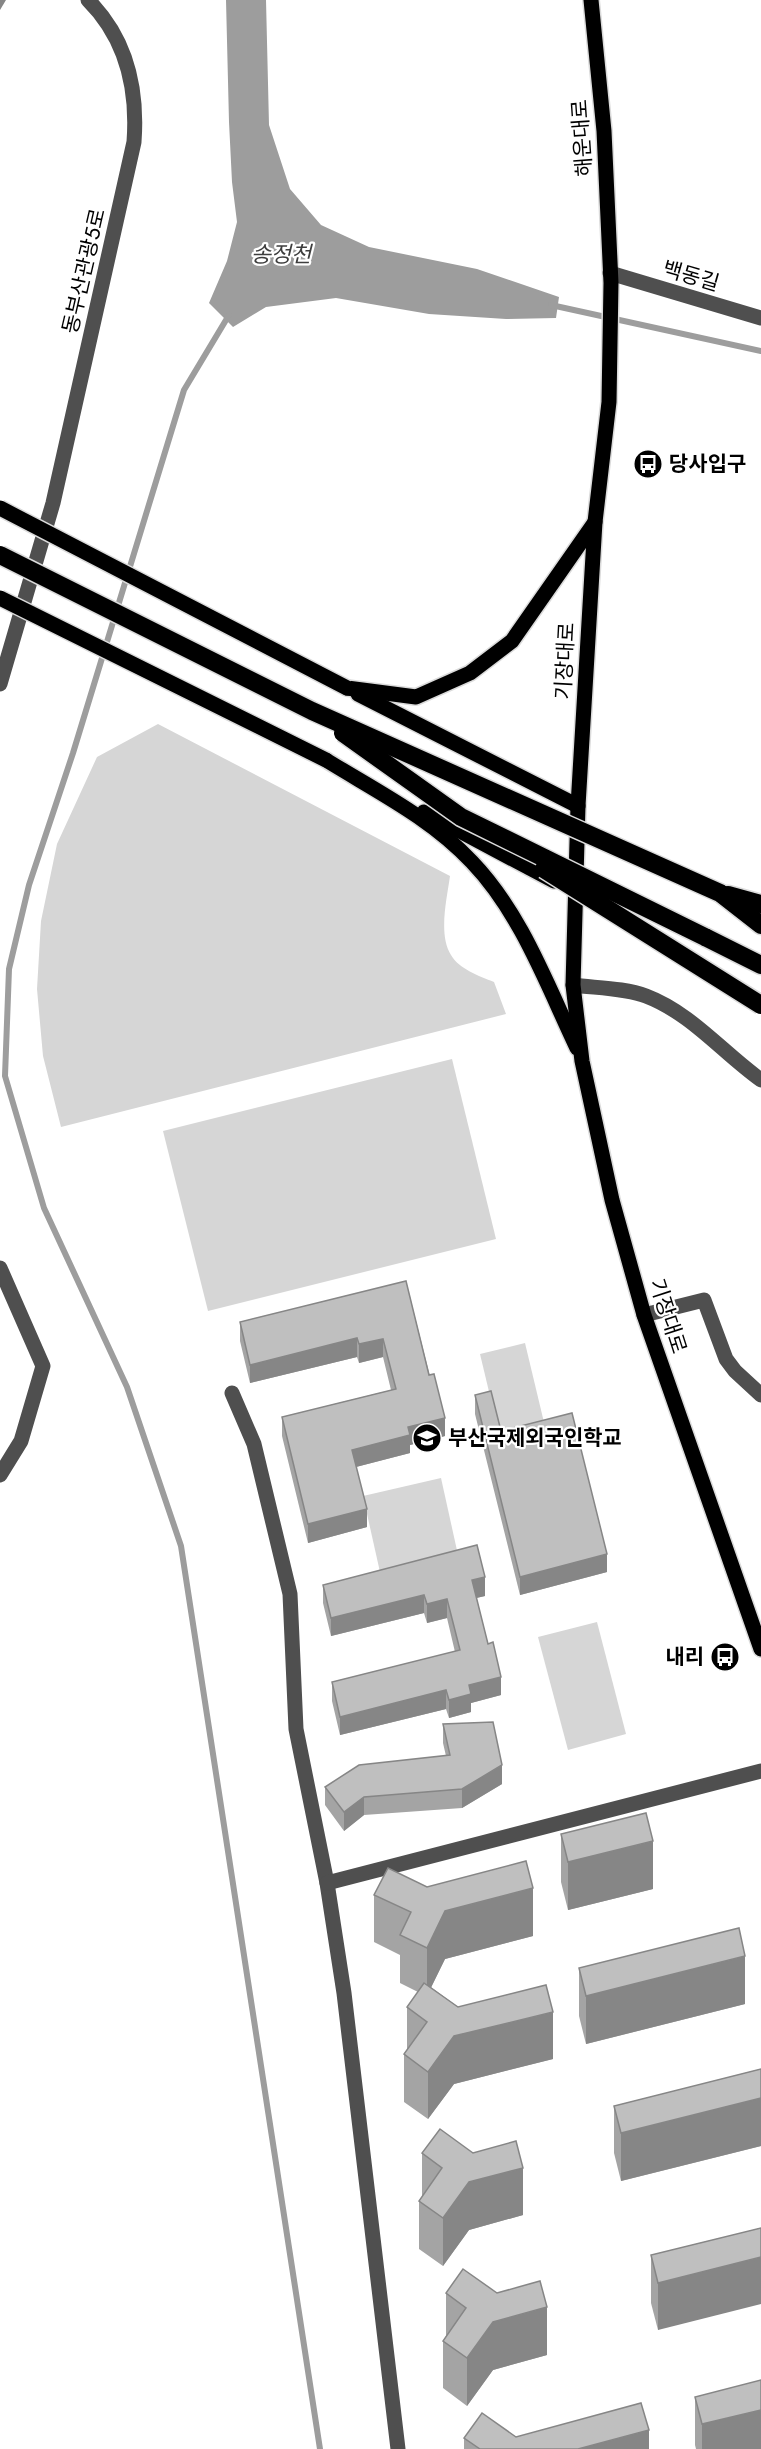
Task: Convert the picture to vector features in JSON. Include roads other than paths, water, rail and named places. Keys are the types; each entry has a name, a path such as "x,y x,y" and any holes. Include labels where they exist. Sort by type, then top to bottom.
{"highway":[{"path":"0,555 312,711 720,892 761,904"},
{"path":"312,711 461,817 761,1005"},
{"path":"461,817 761,965"},
{"path":"720,892 761,925"}],"main road":[{"name":"해운대로","path":"591,0 604,131 610,340"},
{"name":"기장대로","path":"610,340 609,402 595,522 578,806 573,985 582,1061 612,1200 644,1315 761,1649"},
{"path":"0,508 578,806"},
{"path":"347,688 416,697 470,674 512,641 595,522"},
{"path":"0,598 326,760 574,892"},
{"path":"326,760 421,818 472,862 507,907 537,964 582,1061"}],"street":[{"name":"동부산관광5로","path":"0,684 53,503 134,142 135,100 128,62 108,22 88,0"},
{"name":"백동길","path":"610,278 761,318"},
{"path":"573,985 644,995 663,1003 761,1080"},
{"path":"0,1269 43,1366 21,1441 0,1475"},
{"path":"644,1315 704,1300 726,1359 735,1371 761,1395"},
{"path":"232,1394 254,1443 290,1594 296,1729 327,1883 344,1993 398,2449"},
{"path":"327,1883 761,1771"}],"water":[{"name":"송정천","path":"226,0 266,0 269,125 290,189 321,225 369,247 477,269 559,297 556,318 506,319 429,314 336,298 266,307 233,327 209,303 227,261 237,222 229,122"}],"waterway":[{"name":"송정천","path":"551,305 761,351"},
{"path":"229,315 184,390 73,753 29,885 9,969 5,1076 44,1208 127,1387 181,1546 320,2449"}],"place":[{"name":"당사입구","path":"648,464"},
{"name":"부산국제외국인학교","path":"427,1438"},
{"name":"내리","path":"725,1657"}]}
